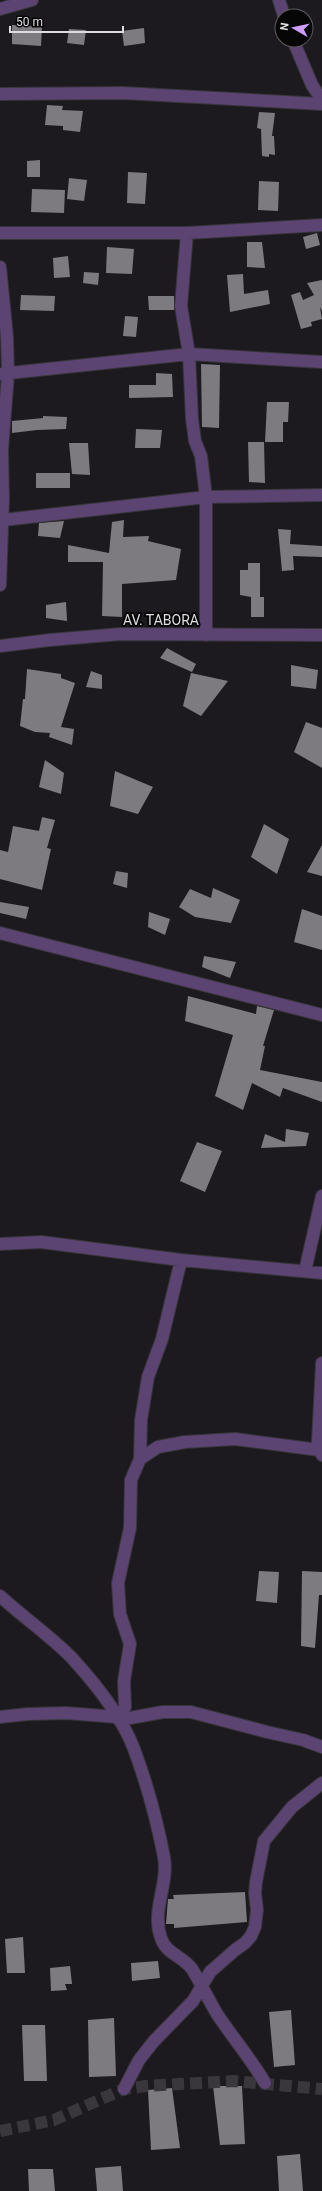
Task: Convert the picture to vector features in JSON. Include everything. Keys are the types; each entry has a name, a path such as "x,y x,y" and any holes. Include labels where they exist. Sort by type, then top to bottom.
{"street":[{"path":"0,9 32,0"},
{"path":"296,48 312,85 322,100"},
{"path":"0,94 123,93 322,104"},
{"path":"0,232 187,233 322,225"},
{"path":"187,233 181,306 189,354 192,419 195,441 201,456 206,497 206,635"},
{"path":"0,267 7,337 4,374 2,450 3,520 0,585"},
{"path":"4,374 189,354 322,362"},
{"path":"3,520 206,497 322,495"},
{"name":"AV. TABORA","path":"0,646 121,634 322,635"},
{"path":"0,933 322,1015"},
{"path":"305,1272 322,1196"},
{"path":"0,1244 41,1242 181,1260 322,1273"},
{"path":"118,1719 125,1707 124,1681 130,1644 120,1614 118,1583 130,1528 131,1480 140,1459 141,1420 148,1376 162,1339 181,1260"},
{"path":"140,1459 158,1447 185,1442 235,1439 321,1452 322,1363"},
{"path":"0,1596 70,1657 98,1689 118,1719 134,1748 160,1837 166,1869 157,1913 160,1937 165,1947 191,1968 227,2029 251,2059 266,2083"},
{"path":"0,1718 28,1714 66,1713 118,1719 141,1718 163,1712 191,1712 303,1740 322,1747"},
{"path":"124,2089 143,2056 154,2041 193,2001 210,1972 245,1943 251,1936 255,1927 257,1910 255,1893 256,1882 264,1841 292,1807 322,1783"}],"building":[{"path":"12,25 42,27 41,46 12,44"},
{"path":"144,28 145,43 124,46 122,31"},
{"path":"69,29 86,30 84,45 67,43"},
{"path":"47,105 63,106 62,110 83,111 80,132 63,130 63,126 45,125"},
{"path":"259,112 275,113 272,136 274,136 275,155 269,154 269,157 262,156 261,129 257,128"},
{"path":"40,160 40,177 27,177 27,161"},
{"path":"128,172 147,173 145,204 127,203"},
{"path":"69,178 87,180 84,201 67,199"},
{"path":"259,181 279,182 278,211 258,210"},
{"path":"32,189 65,190 64,213 31,212"},
{"path":"317,233 320,245 306,249 303,237"},
{"path":"247,242 262,242 265,268 247,267"},
{"path":"107,247 134,249 132,274 106,273"},
{"path":"68,256 70,277 54,278 53,258"},
{"path":"84,272 99,273 98,285 83,283"},
{"path":"243,274 244,294 268,290 270,304 230,312 227,275"},
{"path":"322,280 322,311 320,307 322,319 311,322 312,326 301,329 291,295 300,292 303,300 314,295 307,283"},
{"path":"21,295 55,296 54,311 20,310"},
{"path":"148,296 174,296 174,310 149,310"},
{"path":"125,316 138,317 136,337 123,336"},
{"path":"201,364 220,365 219,428 202,427"},
{"path":"156,373 172,374 173,397 129,398 129,385 156,385"},
{"path":"267,402 289,402 288,422 283,422 283,442 265,442"},
{"path":"43,416 67,417 66,429 12,433 12,421 43,418"},
{"path":"136,429 162,430 160,448 135,448"},
{"path":"248,442 264,442 265,483 249,482"},
{"path":"69,443 88,443 90,475 72,474"},
{"path":"36,473 70,473 70,488 36,488"},
{"path":"124,520 123,537 149,536 148,541 181,549 176,580 122,584 122,617 102,616 103,562 68,562 68,545 109,553 112,522"},
{"path":"64,521 60,538 38,536 39,523"},
{"path":"278,529 291,530 290,544 322,546 322,557 293,556 294,570 282,571"},
{"path":"248,563 260,563 260,597 264,597 264,617 251,617 251,597 240,595 240,570 248,570"},
{"path":"66,602 67,621 46,618 46,605"},
{"path":"167,648 196,664 192,672 160,658"},
{"path":"291,665 318,670 316,689 291,686"},
{"path":"27,669 61,674 61,678 75,683 61,727 74,729 72,745 49,737 50,733 35,732 20,726 23,699 25,699"},
{"path":"91,671 102,675 102,689 86,687"},
{"path":"191,673 228,681 201,716 183,706"},
{"path":"306,722 322,728 322,768 294,752"},
{"path":"45,760 64,773 61,794 39,787"},
{"path":"115,771 153,787 138,814 110,806"},
{"path":"42,817 55,820 47,848 51,849 42,890 0,879 0,850 8,852 13,826 39,831"},
{"path":"264,824 289,839 277,874 251,857"},
{"path":"322,845 322,876 307,872"},
{"path":"116,871 128,873 127,888 113,884"},
{"path":"213,888 240,900 231,923 195,917 179,907 190,889 211,898"},
{"path":"0,902 29,907 26,919 0,913"},
{"path":"302,909 322,916 322,950 294,942"},
{"path":"149,912 170,919 165,935 148,927"},
{"path":"204,956 236,962 230,978 202,967"},
{"path":"188,996 256,1014 257,1006 274,1010 263,1046 265,1046 260,1070 322,1082 322,1102 283,1088 280,1097 252,1083 243,1110 215,1096 233,1035 185,1021"},
{"path":"286,1129 309,1133 306,1146 261,1148 265,1134 285,1142"},
{"path":"197,1142 222,1151 205,1192 180,1181"},
{"path":"259,1571 279,1572 277,1603 256,1601"},
{"path":"302,1571 322,1572 322,1595 319,1595 315,1648 301,1646"},
{"path":"245,1892 247,1922 174,1928 174,1924 166,1924 168,1899 174,1899 173,1895"},
{"path":"23,1937 25,1973 7,1973 5,1939"},
{"path":"158,1961 160,1978 132,1981 131,1963"},
{"path":"70,1966 72,1984 65,1984 67,1990 51,1991 50,1968"},
{"path":"291,2010 295,2065 274,2067 269,2012"},
{"path":"114,2018 116,2076 89,2077 88,2020"},
{"path":"22,2025 45,2025 47,2081 24,2081"},
{"path":"213,2086 242,2086 245,2144 220,2145"},
{"path":"172,2088 180,2148 151,2150 148,2090"},
{"path":"300,2154 303,2191 279,2191 277,2156"},
{"path":"121,2166 123,2191 97,2191 95,2168"},
{"path":"28,2169 53,2169 55,2191 29,2191"}],"tunnel":[{"path":"0,2131 54,2120 124,2089 146,2086 233,2081 322,2089"}]}
